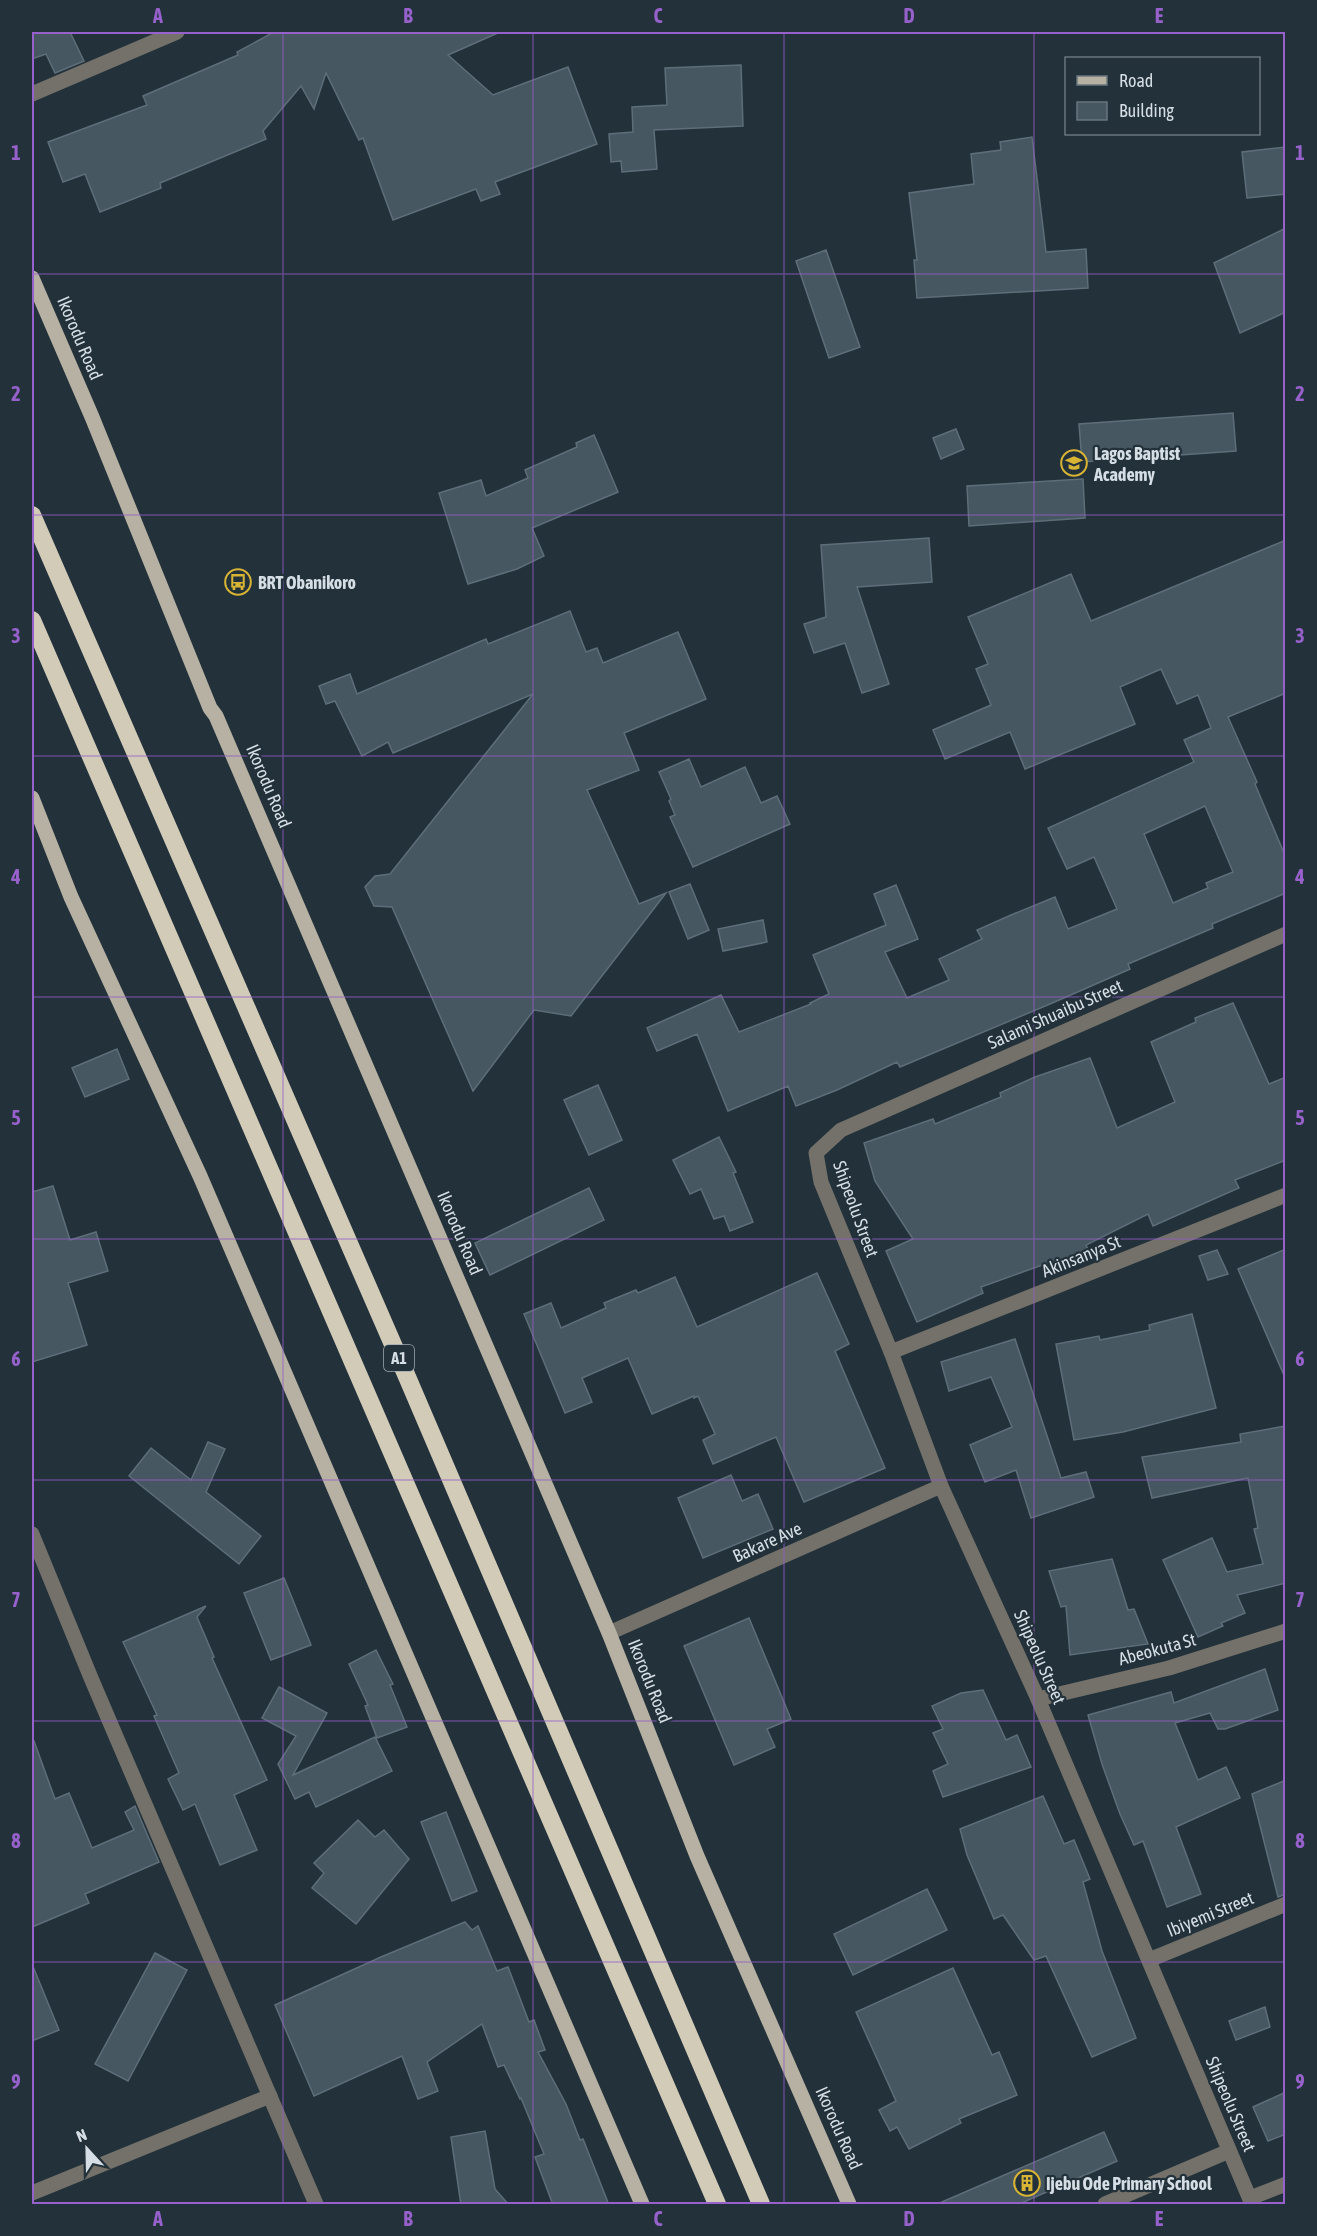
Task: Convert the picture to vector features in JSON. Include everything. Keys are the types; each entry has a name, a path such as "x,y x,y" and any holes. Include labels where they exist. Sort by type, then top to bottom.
{"highway":[{"name":"A1","path":"32,515 408,1379 760,2205"},
{"name":"A1","path":"32,620 717,2205"}],"main road":[{"name":"Ikorodu Road","path":"32,278 92,417 210,708 230,748 609,1633 697,1856 849,2205"},
{"path":"32,798 71,897 200,1176 642,2205"}],"street":[{"path":"32,94 177,32"},
{"name":"Salami Shuaibu Street","path":"841,1130 1286,934"},
{"name":"Shipeolu Street","path":"841,1130 816,1153 821,1182 891,1352 941,1486 1038,1699 1251,2201"},
{"name":"Akinsanya St","path":"891,1352 1286,1195"},
{"name":"Bakare Ave","path":"609,1633 941,1486"},
{"path":"32,1534 316,2205"},
{"name":"Abeokuta St","path":"1038,1699 1169,1668 1286,1631"},
{"name":"Ibiyemi Street","path":"1149,1960 1286,1904"},
{"path":"32,2193 270,2096"},
{"path":"1105,2205 1229,2151"},
{"path":"1251,2201 1286,2184"}],"building":[{"path":"32,32 70,32 84,61 55,73 46,54 32,59"},
{"path":"274,32 500,32 448,55 493,95 568,67 597,144 495,182 500,194 481,201 476,189 393,220 363,138 359,140 326,73 314,109 301,86 263,131 266,139 160,183 161,188 100,212 85,174 63,182 48,142 147,105 143,96 238,55 237,52"},
{"path":"741,65 743,126 654,130 657,169 622,172 621,161 611,162 609,134 633,132 632,107 667,105 665,68"},
{"path":"1032,137 1046,252 1086,249 1088,288 917,298 914,260 917,260 909,193 974,184 971,154 1001,150 1000,142"},
{"path":"1286,147 1286,194 1247,198 1242,152"},
{"path":"1286,228 1286,312 1240,333 1214,263"},
{"path":"826,250 860,347 829,358 796,261"},
{"path":"1233,413 1236,451 1082,462 1079,424"},
{"path":"956,429 964,449 941,459 933,438"},
{"path":"594,435 618,492 532,528 544,556 517,569 468,584 439,493 481,480 486,496 528,478 525,470 577,447 576,443"},
{"path":"1083,479 1085,518 969,526 967,486"},
{"path":"929,538 932,582 857,587 889,684 862,693 845,643 814,653 804,624 826,617 821,545"},
{"path":"1286,540 1286,693 1228,717 1257,782 1255,784 1286,858 1286,893 1212,924 1213,928 1128,964 1130,969 1050,1004 900,1067 897,1062 796,1106 788,1086 728,1111 697,1034 657,1051 647,1028 721,995 739,1032 811,1004 829,994 813,955 886,925 874,894 896,885 918,939 885,952 907,998 949,980 939,959 982,939 977,930 1011,915 1055,897 1068,929 1117,909 1094,857 1067,869 1048,828 1194,762 1184,740 1211,728 1198,695 1177,704 1161,669 1120,687 1135,724 1025,769 1010,732 945,759 933,730 991,705 976,669 988,664 968,617 1071,574 1091,621","holes":["1205,806 1233,872 1206,883 1208,888 1173,903 1144,834"]},
{"path":"570,611 586,652 597,648 603,663 678,632 706,699 624,733 639,770 587,790 639,904 666,893 571,1016 534,1010 473,1091 392,907 374,906 365,887 375,876 390,874 533,694 393,753 388,742 362,756 335,701 326,704 319,686 350,674 357,694 486,639 488,644"},
{"path":"689,759 701,787 745,767 761,803 777,796 790,824 693,867 670,817 675,815 669,801 671,799 659,772"},
{"path":"690,884 709,930 688,939 669,892"},
{"path":"763,920 767,942 723,951 718,929"},
{"path":"1233,1003 1269,1084 1286,1077 1286,1160 1235,1180 1239,1188 1153,1226 1148,1214 1086,1245 1090,1254 1049,1272 1045,1264 981,1287 983,1293 917,1322 886,1251 913,1239 875,1181 864,1143 933,1119 935,1124 1001,1097 1000,1093 1035,1077 1090,1058 1117,1128 1175,1102 1151,1042 1196,1022 1195,1018"},
{"path":"117,1049 129,1079 85,1097 72,1068"},
{"path":"598,1085 622,1140 589,1155 564,1100"},
{"path":"719,1137 736,1172 733,1173 753,1222 730,1231 724,1216 714,1219 701,1189 690,1194 673,1160"},
{"path":"53,1186 70,1240 96,1232 108,1271 68,1283 87,1345 32,1362 32,1192"},
{"path":"589,1188 604,1220 490,1275 475,1243"},
{"path":"1286,1249 1286,1380 1238,1269"},
{"path":"1217,1250 1228,1274 1208,1280 1199,1256"},
{"path":"817,1273 849,1344 835,1351 885,1468 804,1502 776,1437 713,1464 703,1440 715,1434 698,1396 652,1414 628,1358 582,1378 592,1402 565,1413 524,1314 551,1303 561,1328 606,1308 604,1303 636,1290 638,1293 675,1277 697,1327"},
{"path":"1192,1314 1216,1408 1123,1432 1074,1440 1056,1344 1099,1336 1100,1340 1150,1330 1149,1325"},
{"path":"1015,1339 1061,1478 1086,1472 1094,1497 1031,1518 1016,1470 985,1482 970,1445 1012,1427 991,1377 949,1391 941,1362"},
{"path":"1286,1426 1286,1583 1237,1595 1245,1613 1221,1623 1223,1626 1198,1637 1163,1560 1212,1538 1227,1572 1263,1564 1254,1529 1258,1528 1248,1478 1152,1498 1142,1457 1241,1442 1240,1434"},
{"path":"208,1442 225,1449 206,1492 261,1536 239,1564 129,1476 151,1448 191,1480"},
{"path":"731,1475 742,1501 758,1494 773,1529 703,1558 678,1498"},
{"path":"1112,1559 1128,1610 1134,1609 1148,1644 1070,1655 1066,1606 1061,1607 1049,1571"},
{"path":"284,1578 311,1645 271,1660 244,1593"},
{"path":"206,1606 197,1617 214,1657 212,1658 267,1780 234,1795 257,1850 220,1865 195,1804 183,1810 168,1779 179,1773 154,1716 157,1715 123,1642"},
{"path":"749,1618 791,1719 767,1729 775,1747 734,1765 684,1646"},
{"path":"376,1650 393,1684 390,1685 407,1727 377,1738 365,1706 368,1705 349,1664"},
{"path":"1265,1669 1278,1710 1225,1729 1218,1729 1210,1713 1175,1723 1198,1780 1226,1767 1240,1798 1176,1827 1201,1894 1167,1907 1143,1841 1134,1845 1120,1814 1088,1715 1171,1692 1174,1703"},
{"path":"279,1687 327,1713 293,1775 375,1737 392,1771 316,1807 309,1792 295,1799 278,1764 296,1736 262,1718"},
{"path":"983,1690 1006,1740 1017,1735 1031,1767 943,1797 933,1771 948,1764 933,1733 943,1729 932,1706 961,1693"},
{"path":"34,1741 55,1799 69,1793 92,1848 134,1830 125,1812 135,1806 159,1862 85,1894 89,1903 32,1927 32,1742"},
{"path":"1286,1780 1286,1894 1278,1897 1252,1794"},
{"path":"1043,1796 1064,1844 1074,1840 1090,1879 1083,1882 1102,1951 1136,2038 1092,2057 1046,1956 1034,1960 1003,1915 994,1919 967,1855 960,1829"},
{"path":"446,1812 477,1891 452,1901 421,1822"},
{"path":"358,1820 375,1837 384,1830 409,1859 356,1924 312,1888 324,1873 314,1863"},
{"path":"927,1889 947,1930 853,1975 834,1934"},
{"path":"465,1922 472,1930 478,1926 497,1971 508,1967 529,2022 534,2020 545,2050 538,2052 566,2104 580,2140 583,2139 609,2205 553,2205 535,2157 544,2154 521,2098 504,2065 498,2067 482,2024 427,2062 438,2091 418,2099 402,2056 314,2096 275,2005"},
{"path":"155,1953 187,1970 128,2081 95,2064"},
{"path":"32,1964 59,2030 32,2041"},
{"path":"953,1968 992,2055 999,2052 1017,2095 959,2119 961,2123 909,2149 897,2127 890,2131 879,2110 896,2101 856,2012"},
{"path":"1265,2007 1270,2027 1236,2040 1229,2021"},
{"path":"1286,2092 1286,2134 1268,2141 1253,2107"},
{"path":"485,2131 495,2189 509,2205 461,2205 451,2137"},
{"name":"Ijebu Ode Primary School","path":"1104,2132 1117,2161 1017,2205 935,2205"}],"place":[{"name":"Lagos Baptist Academy","path":"1074,463"},
{"name":"BRT Obanikoro","path":"238,582"},
{"name":"Ijebu Ode Primary School","path":"1027,2183"}]}
